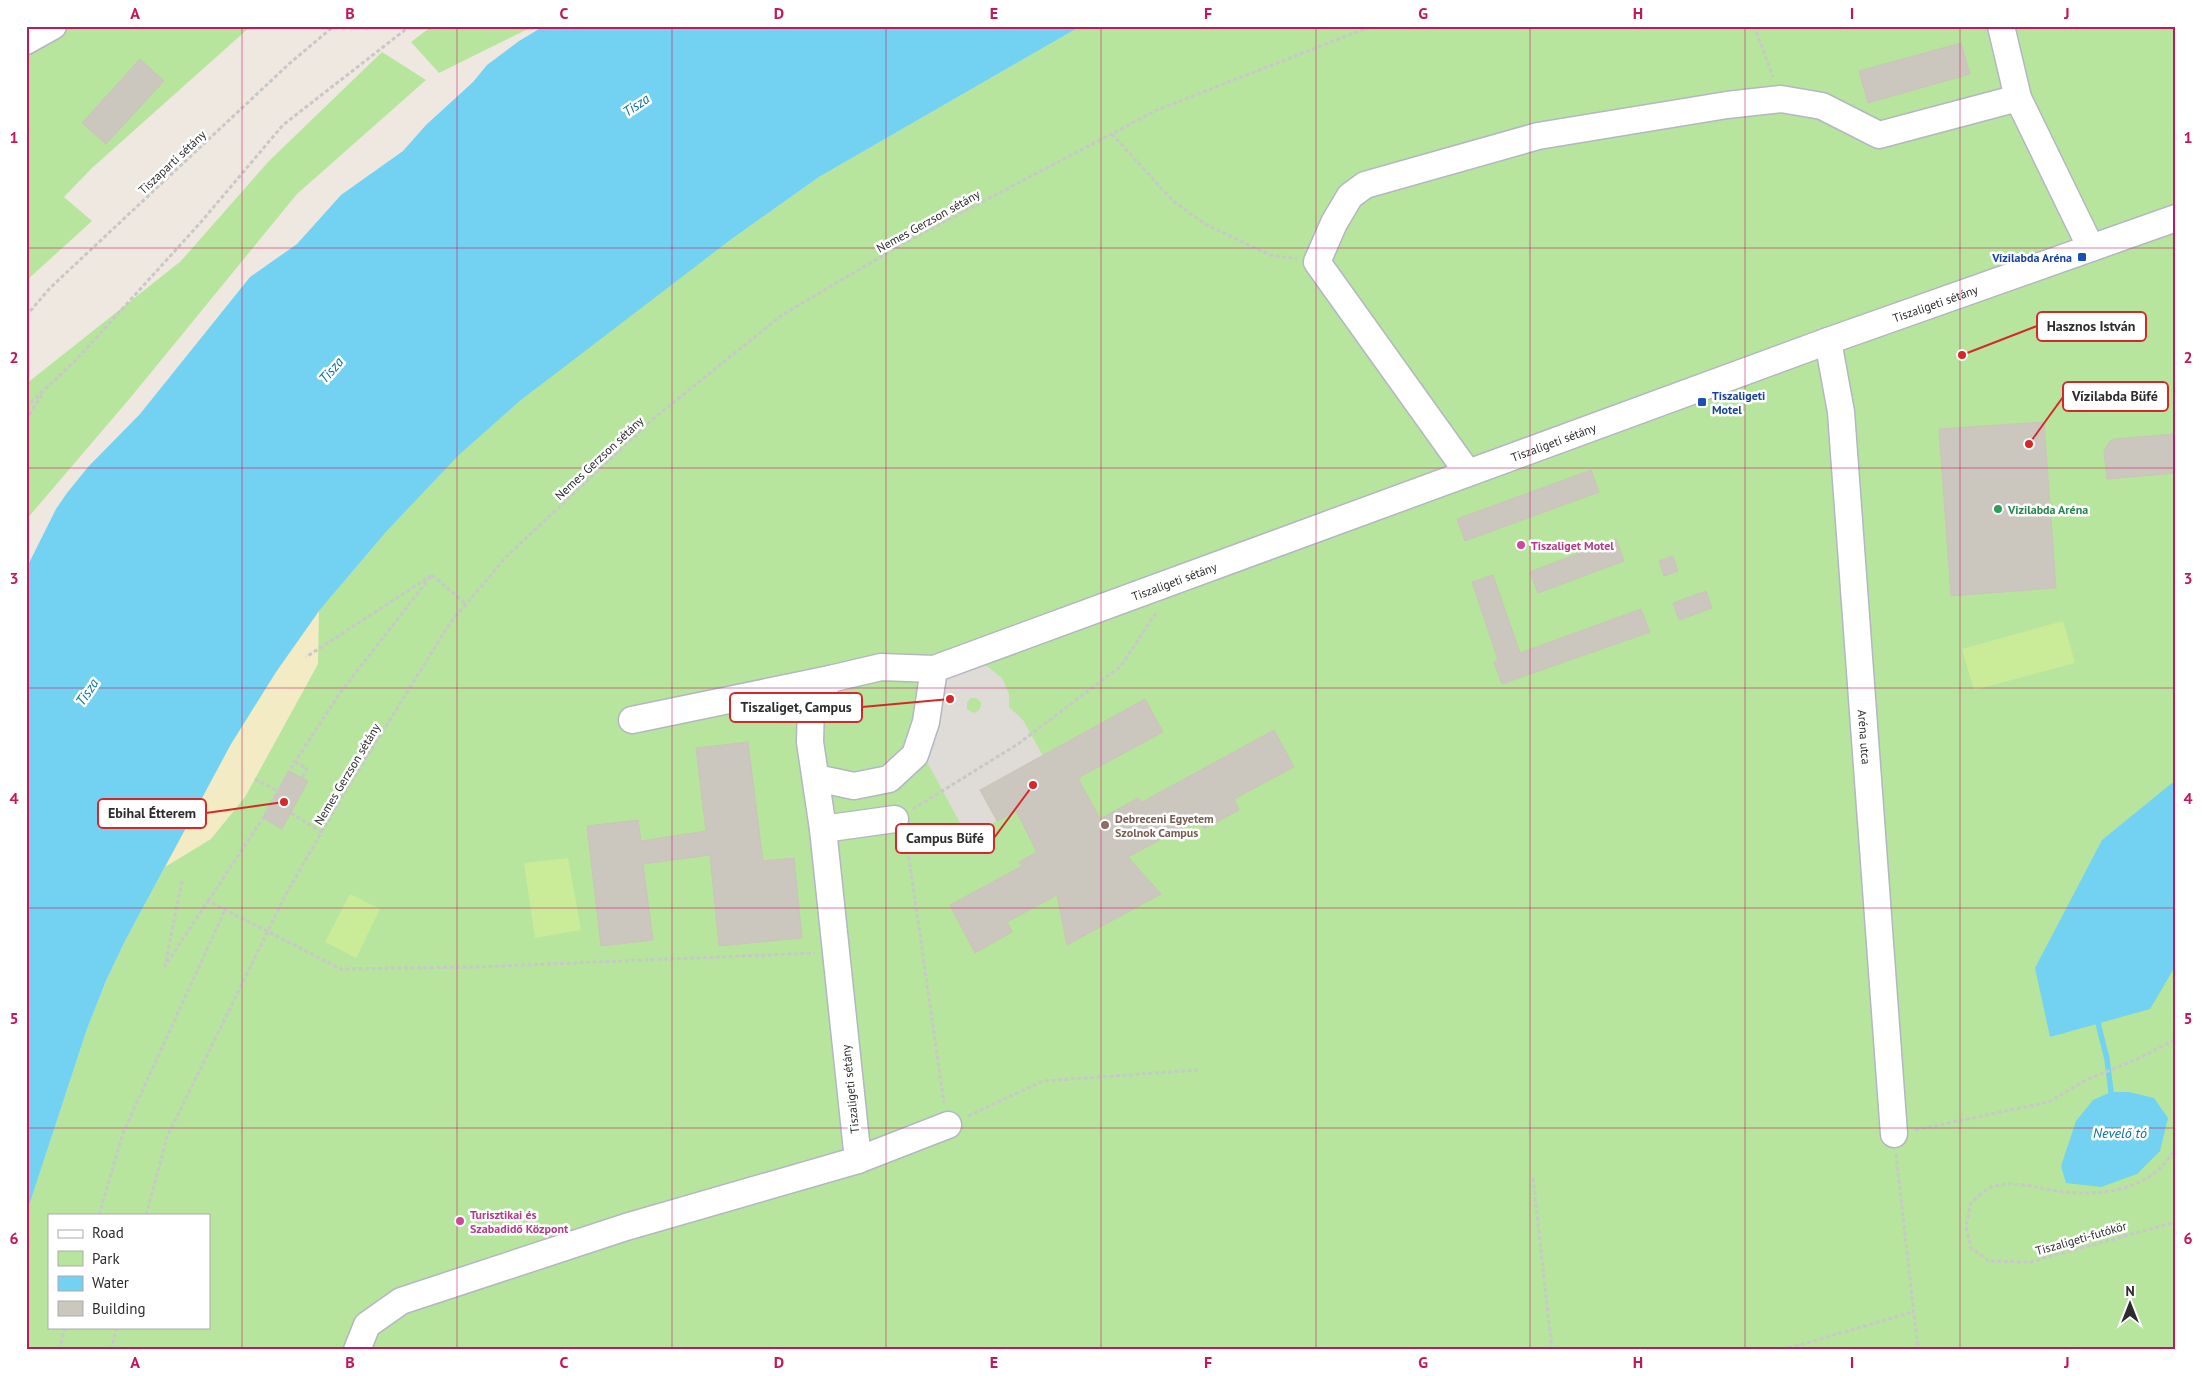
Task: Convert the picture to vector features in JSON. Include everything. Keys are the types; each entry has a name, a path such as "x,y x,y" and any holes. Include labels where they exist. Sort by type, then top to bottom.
{"street":[{"path":"26,41 53,26"},
{"path":"2001,26 2018,98 2091,248"},
{"path":"1468,473 1317,262 1334,223 1350,196 1365,185 1538,136 1718,106 1781,99 1822,106 1879,135 2018,98"},
{"name":"Tiszaligeti sétány","path":"632,720 830,680 881,667 934,669 1828,340 2176,218"},
{"name":"Aréna utca","path":"1828,340 1841,412 1894,1134"},
{"path":"816,778 854,786 889,779 915,756 926,722 934,669"},
{"name":"Tiszaligeti sétány","path":"830,680 811,705 810,742 822,829 858,1160"},
{"path":"822,829 899,817"},
{"path":"357,1350 367,1325 401,1301 626,1228 858,1160 948,1125"}],"path":[{"name":"Tiszaparti sétány","path":"26,316 57,281 290,63 334,26"},
{"path":"26,407 76,360 194,229 283,125 410,26"},
{"name":"Nemes Gerzson sétány","path":"146,1214 167,1137 286,894 321,832 450,623 507,556 654,418 782,316 904,243 1157,110 1372,26"},
{"path":"1754,26 1781,99"},
{"path":"1112,134 1173,201 1205,224 1270,255 1317,262"},
{"path":"26,420 46,388"},
{"path":"432,575 466,604"},
{"path":"306,657 432,575"},
{"path":"182,881 165,966 263,818 295,762 342,690 432,575"},
{"path":"1160,609 1154,614 1121,666 1018,744 899,817 948,1125 1043,1081 1199,1070"},
{"path":"295,762 307,768 302,778"},
{"path":"255,779 278,791"},
{"path":"291,813 321,832"},
{"path":"208,902 341,969 477,967 836,952"},
{"path":"99,1214 123,1133 225,910"},
{"path":"1918,1350 1894,1134 2048,1102 2086,1080 2137,1059 2176,1039"},
{"name":"Tiszaligeti-futókör","path":"2176,1146 2170,1158 2146,1180 2123,1190 2100,1194 2072,1193 2029,1184 1994,1186 1970,1203 1966,1226 1970,1248 1989,1261 2030,1262 2176,1222"},
{"path":"1533,1178 1552,1350"},
{"path":"1782,1350 1914,1312"},
{"path":"58,1350 65,1328"},
{"path":"111,1350 117,1328"}],"green space":[{"path":"58,26 251,26 92,168 64,197 92,221 26,281 26,43"},
{"path":"432,26 534,26 439,73 411,42"},
{"path":"1081,26 2176,26 2176,1350 26,1350 26,1215 87,1029 106,981 125,941 231,744 276,672 319,611 386,532 459,455 521,400 729,241 819,177"},
{"path":"382,52 426,80 297,194 131,397 26,520 26,384 181,261 269,161"},
{"path":"2063,621 2075,663 1974,690 1962,649"},
{"path":"568,858 581,930 535,938 524,863"},
{"path":"350,894 380,909 356,958 325,942"}],"sand":[{"path":"319,611 318,664 245,797 211,839 165,867 231,744 276,672"}],"shaded area":[{"path":"970,665 987,666 1002,678 1009,694 1009,707 1023,720 1043,756 980,790 997,821 967,836 925,758 941,681 951,671","holes":["971,698 976,698 981,702 981,707 973,713 967,709 967,702"]}],"water":[{"name":"Tisza","path":"544,26 1081,26 819,177 729,241 521,400 459,455 386,532 319,611 276,672 231,744 125,941 106,981 87,1029 26,1215 26,569 56,509 67,493 88,467 140,414 250,277 297,244 341,195 403,151 426,125 473,82 487,65 519,41"},
{"path":"2172,783 2176,784 2176,965 2150,1009 2050,1037 2035,968 2102,840"},
{"name":"Nevelő tó","path":"2111,1092 2129,1092 2154,1098 2168,1118 2160,1151 2137,1174 2101,1187 2066,1183 2061,1166 2076,1121 2093,1100"}],"building":[{"path":"1961,43 1970,74 1868,103 1859,71"},
{"path":"140,59 164,81 106,144 82,123"},
{"name":"Vizilabda Aréna","path":"2044,422 2056,588 1951,596 1939,429"},
{"path":"2176,434 2176,473 2107,479 2104,451 2109,442 2114,439"},
{"path":"1591,470 1599,492 1465,541 1457,519"},
{"path":"1616,539 1624,561 1538,593 1530,572"},
{"path":"1673,556 1678,571 1664,576 1659,561"},
{"path":"1493,575 1520,653 1641,609 1650,632 1502,684 1494,662 1498,660 1472,582"},
{"path":"1706,591 1712,608 1679,620 1673,603"},
{"name":"Debreceni Egyetem Szolnok Campus","path":"1145,699 1163,732 1078,778 1100,819 1138,798 1142,802 1274,730 1294,767 1234,799 1239,810 1204,829 1199,819 1128,857 1161,894 1067,945 1057,895 1007,922 1012,932 975,953 950,905 1022,866 1019,862 1037,852 1016,811 997,821 980,790"},
{"path":"748,742 763,861 794,858 802,938 719,946 710,855 643,864 653,940 601,946 587,826 638,820 641,841 706,831 696,748"},
{"path":"289,771 308,781 282,829 263,818"}],"waterway":[{"path":"2098,1023 2107,1059 2111,1092"}],"place":[{"name":"Vízilabda Aréna","path":"2082,257"},
{"name":"Hasznos István","path":"1962,355"},
{"name":"Tiszaligeti Motel","path":"1702,402"},
{"name":"Vízilabda Büfé","path":"2029,444"},
{"name":"Vizilabda Aréna","path":"1998,509"},
{"name":"Tiszaliget Motel","path":"1521,545"},
{"name":"Tiszaliget, Campus","path":"950,699"},
{"name":"Campus Büfé","path":"1033,785"},
{"name":"Ebihal Étterem","path":"284,802"},
{"name":"Debreceni Egyetem Szolnok Campus","path":"1105,825"},
{"name":"Turisztikai és Szabadidő Központ","path":"460,1221"}]}
